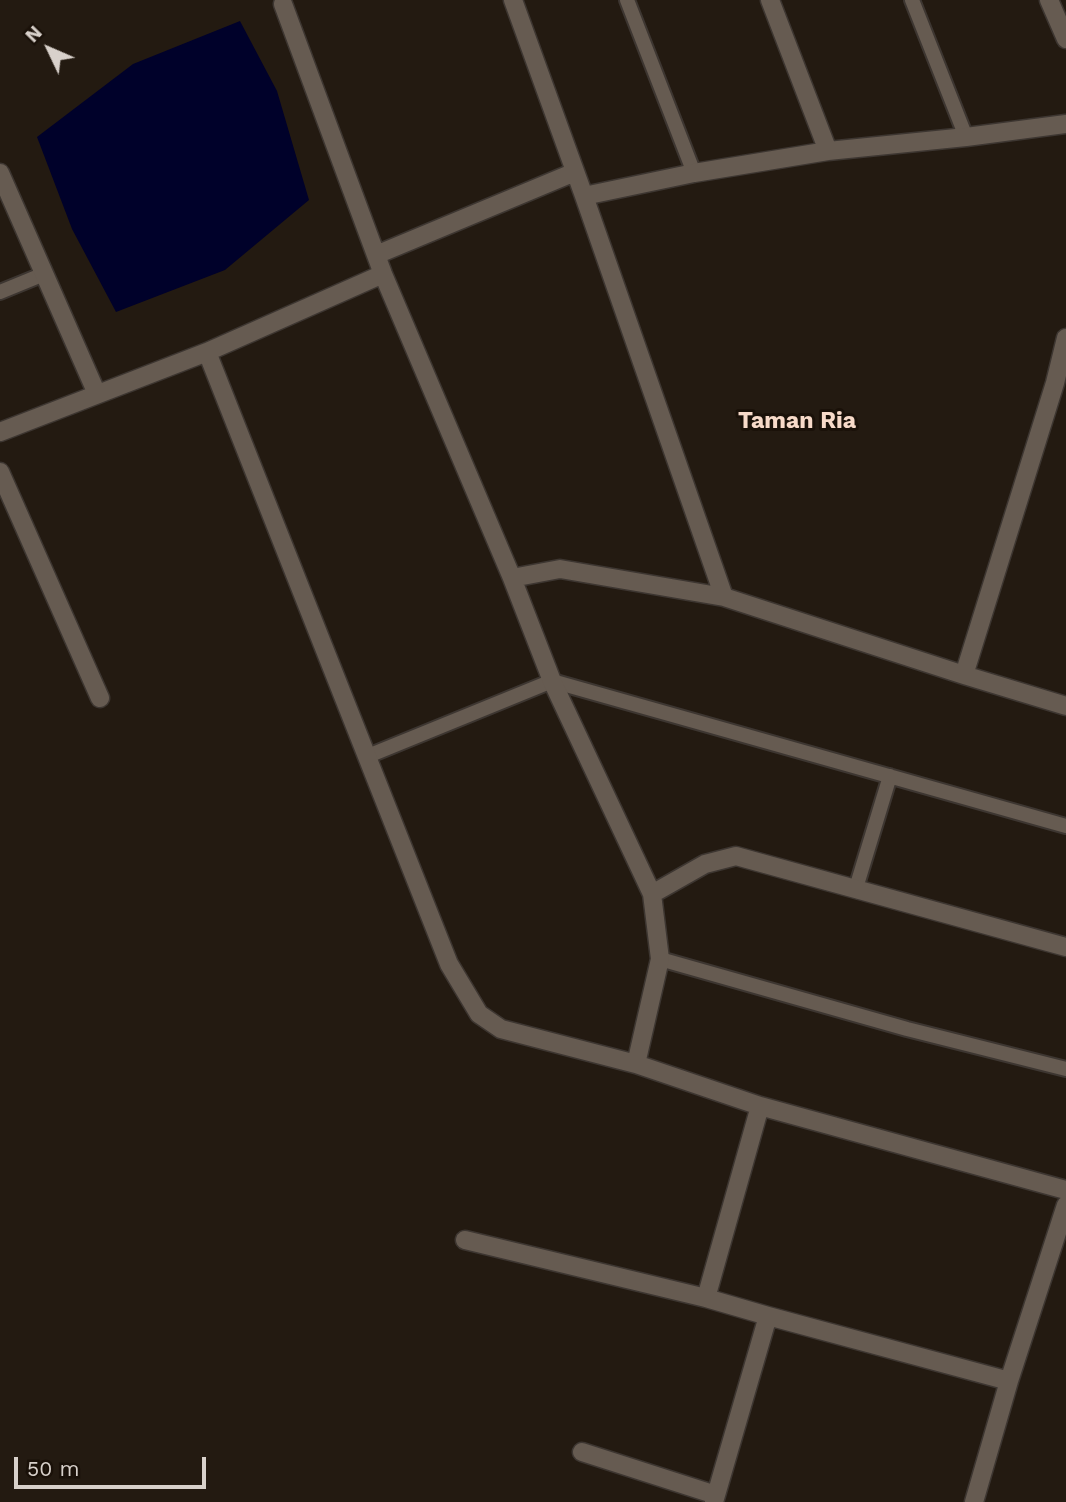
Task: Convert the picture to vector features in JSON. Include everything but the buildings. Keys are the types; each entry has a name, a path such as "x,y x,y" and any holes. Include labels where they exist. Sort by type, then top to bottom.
{"street":[{"path":"513,0 724,597"},
{"path":"770,0 828,151"},
{"path":"1049,0 1066,39"},
{"path":"283,4 383,274 512,579 552,681 652,894 660,959 636,1064"},
{"path":"584,196 694,173 828,151 1066,124"},
{"path":"376,255 575,172"},
{"path":"0,173 97,394"},
{"path":"0,432 207,352 383,274"},
{"path":"964,675 1060,385 1066,338"},
{"path":"207,352 449,964 479,1014 501,1029 636,1064 760,1106 1066,1190"},
{"path":"0,472 100,698"},
{"path":"512,579 560,569 724,597 964,675 1066,705"},
{"path":"652,894 705,864 736,856 1066,947"},
{"path":"706,1298 760,1106"},
{"path":"974,1502 1009,1381 1066,1205"},
{"path":"464,1240 706,1298 1009,1381"},
{"path":"582,1452 715,1498 768,1316"}],"lane":[{"path":"627,0 694,173"},
{"path":"912,0 966,137"},
{"path":"0,292 44,274"},
{"path":"368,756 552,681 1066,826"},
{"path":"856,888 890,776"},
{"path":"660,959 907,1029 1066,1069"}],"water":[{"path":"240,21 277,91 309,200 225,270 116,312 72,229 37,137 133,64"}],"district":[{"name":"Taman Ria","path":"797,421"}]}
